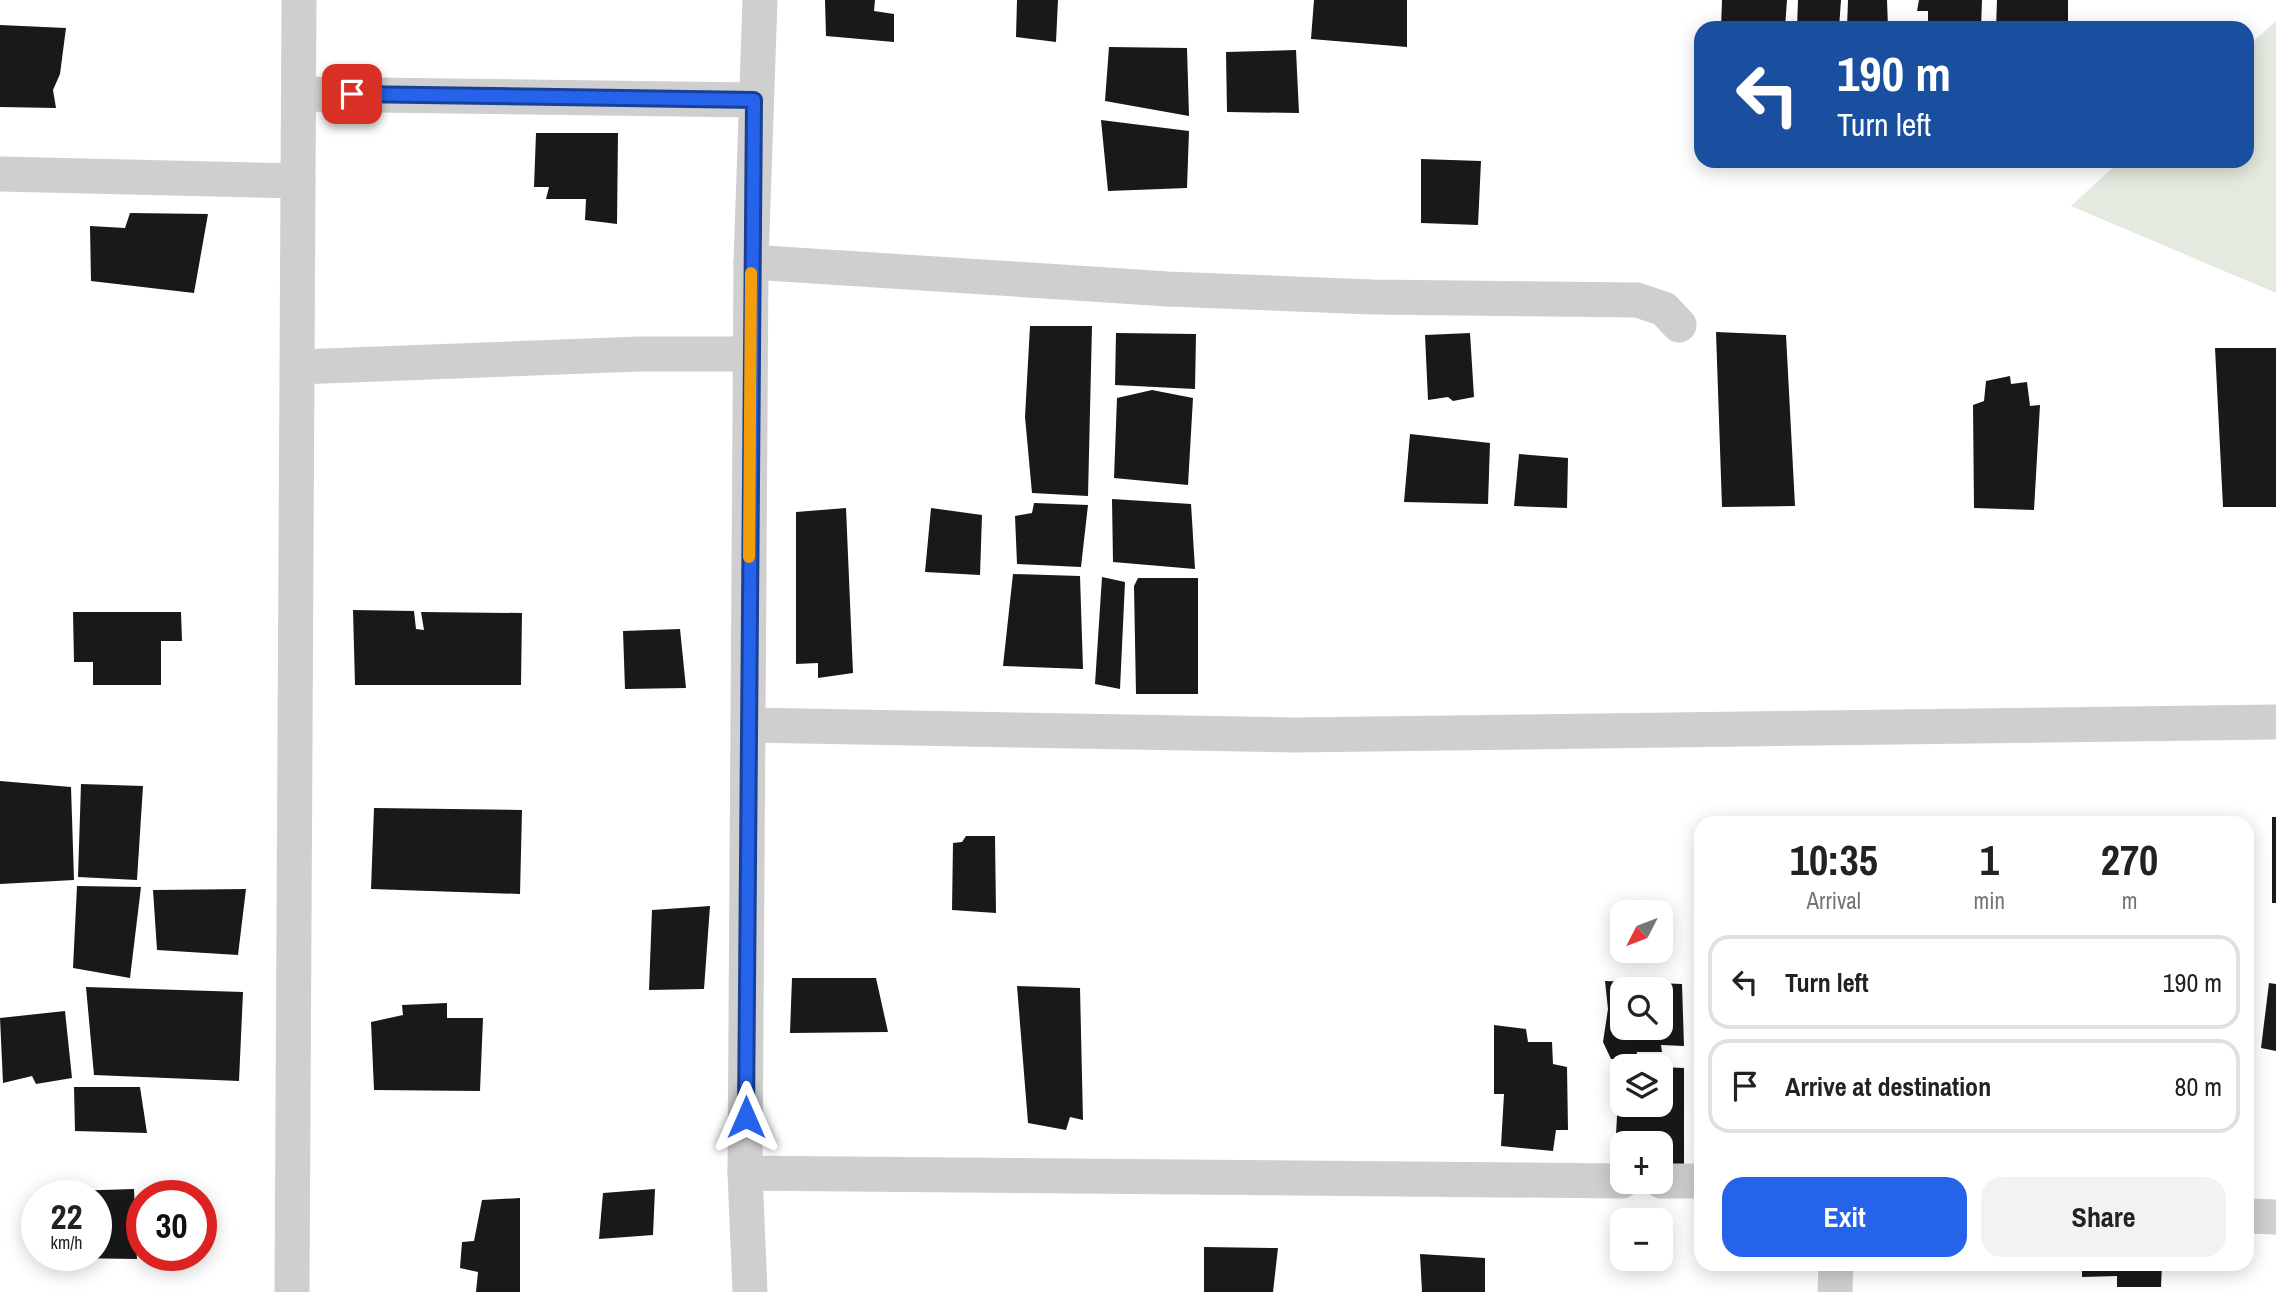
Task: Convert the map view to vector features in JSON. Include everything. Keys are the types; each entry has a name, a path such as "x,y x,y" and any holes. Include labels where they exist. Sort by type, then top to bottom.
{"street":[{"path":"292,1292 299,0"},
{"path":"750,1292 745,1172 750,354 754,100 760,0"},
{"path":"299,94 754,100"},
{"path":"0,174 298,181"},
{"path":"751,262 1168,289 1372,298 1637,300 1664,309 1679,325"},
{"path":"298,368 589,355 750,354"},
{"path":"748,725 1293,734 2276,722"},
{"path":"745,1172 1610,1181"},
{"path":"1673,1181 1694,1181"},
{"path":"2254,1216 2276,1217"},
{"path":"1835,1292 1836,1271"}],"shaded area":[{"path":"2276,21 2276,293 2071,206 2112,168 2254,168 2254,41"}],"building":[{"path":"825,0 875,0 874,11 894,14 894,42 826,36"},
{"path":"1017,0 1058,0 1056,42 1016,37"},
{"path":"1314,0 1407,0 1407,47 1311,39"},
{"path":"1722,0 1787,0 1786,21 1721,21"},
{"path":"1798,0 1841,0 1840,21 1797,21"},
{"path":"1848,0 1887,0 1888,21 1847,21"},
{"path":"1919,0 1982,0 1981,21 1928,21 1928,11 1917,11"},
{"path":"1997,0 2068,0 2068,21 1996,21"},
{"path":"0,25 66,28 60,74 53,90 56,108 0,107"},
{"path":"1109,47 1187,48 1189,116 1105,101"},
{"path":"1296,50 1299,113 1227,112 1226,52"},
{"path":"1101,120 1189,131 1187,188 1108,191"},
{"path":"536,133 618,133 617,224 585,220 586,199 546,199 549,187 534,187"},
{"path":"1421,159 1481,161 1478,225 1421,223"},
{"path":"130,213 208,214 194,293 91,281 90,226 125,228"},
{"path":"1030,326 1092,326 1088,496 1032,493 1025,417"},
{"path":"1716,332 1786,335 1795,506 1722,507"},
{"path":"1116,333 1196,334 1195,389 1115,385"},
{"path":"1470,333 1474,397 1453,401 1448,397 1428,400 1425,335"},
{"path":"2215,348 2276,348 2276,507 2223,507"},
{"path":"2010,376 2011,384 2027,382 2030,406 2040,405 2034,510 1974,508 1973,405 1984,401 1986,381"},
{"path":"1152,390 1193,398 1188,485 1114,478 1117,398"},
{"path":"1410,434 1490,443 1488,504 1404,502"},
{"path":"1519,454 1568,458 1567,508 1514,506"},
{"path":"1112,499 1191,504 1195,569 1113,562"},
{"path":"1034,503 1088,505 1081,567 1017,564 1015,516 1032,513"},
{"path":"846,508 853,673 818,678 818,663 796,664 796,512"},
{"path":"931,508 982,515 980,575 925,572"},
{"path":"1013,574 1080,576 1083,669 1003,666"},
{"path":"1102,577 1125,582 1120,689 1095,684"},
{"path":"1138,578 1198,578 1198,694 1136,694 1134,586"},
{"path":"353,610 414,611 416,629 424,630 421,612 522,613 521,685 355,685"},
{"path":"73,612 181,612 182,641 161,641 161,685 93,685 93,662 74,662"},
{"path":"680,629 686,688 625,689 623,631"},
{"path":"0,781 71,787 74,880 0,884"},
{"path":"81,784 143,786 137,880 78,877"},
{"path":"374,808 522,810 520,894 371,889"},
{"path":"2272,817 2276,817 2276,903 2272,903"},
{"path":"966,836 995,836 996,913 952,910 953,843 962,842"},
{"path":"77,886 141,887 130,978 73,968"},
{"path":"246,889 238,955 157,950 153,890"},
{"path":"710,906 704,989 649,990 652,910"},
{"path":"792,978 876,978 888,1032 790,1033"},
{"path":"1605,981 1610,981 1610,1040 1673,1040 1673,984 1682,984 1684,1046 1661,1045 1662,1052 1610,1054 1610,1057 1603,1042 1608,1009"},
{"path":"2269,983 2276,984 2276,1051 2261,1048"},
{"path":"1017,986 1080,988 1083,1120 1070,1117 1066,1130 1028,1123"},
{"path":"86,987 243,992 239,1081 94,1075"},
{"path":"447,1003 447,1018 483,1018 480,1091 374,1090 371,1022 403,1015 402,1005"},
{"path":"65,1011 72,1078 36,1084 32,1076 3,1083 0,1018"},
{"path":"1494,1025 1526,1029 1528,1042 1552,1042 1553,1064 1567,1067 1568,1130 1556,1130 1553,1151 1501,1146 1504,1094 1494,1094"},
{"path":"1673,1068 1684,1068 1684,1171 1673,1171 1673,1131 1616,1131 1617,1117 1673,1117"},
{"path":"74,1087 140,1087 147,1133 75,1131"},
{"path":"126,1189 126,1259 112,1259 112,1190"},
{"path":"655,1189 653,1235 599,1239 603,1193"},
{"path":"520,1198 520,1292 476,1292 478,1272 460,1268 462,1242 474,1241 482,1200"},
{"path":"1204,1247 1278,1248 1273,1292 1204,1292"},
{"path":"1420,1254 1485,1258 1485,1292 1422,1292"},
{"path":"2082,1271 2162,1271 2161,1287 2117,1287 2117,1276 2082,1277"}],"slow traffic":[{"path":"749,557 751,273"}],"route":[{"path":"352,94 754,100 746,1117"}]}
